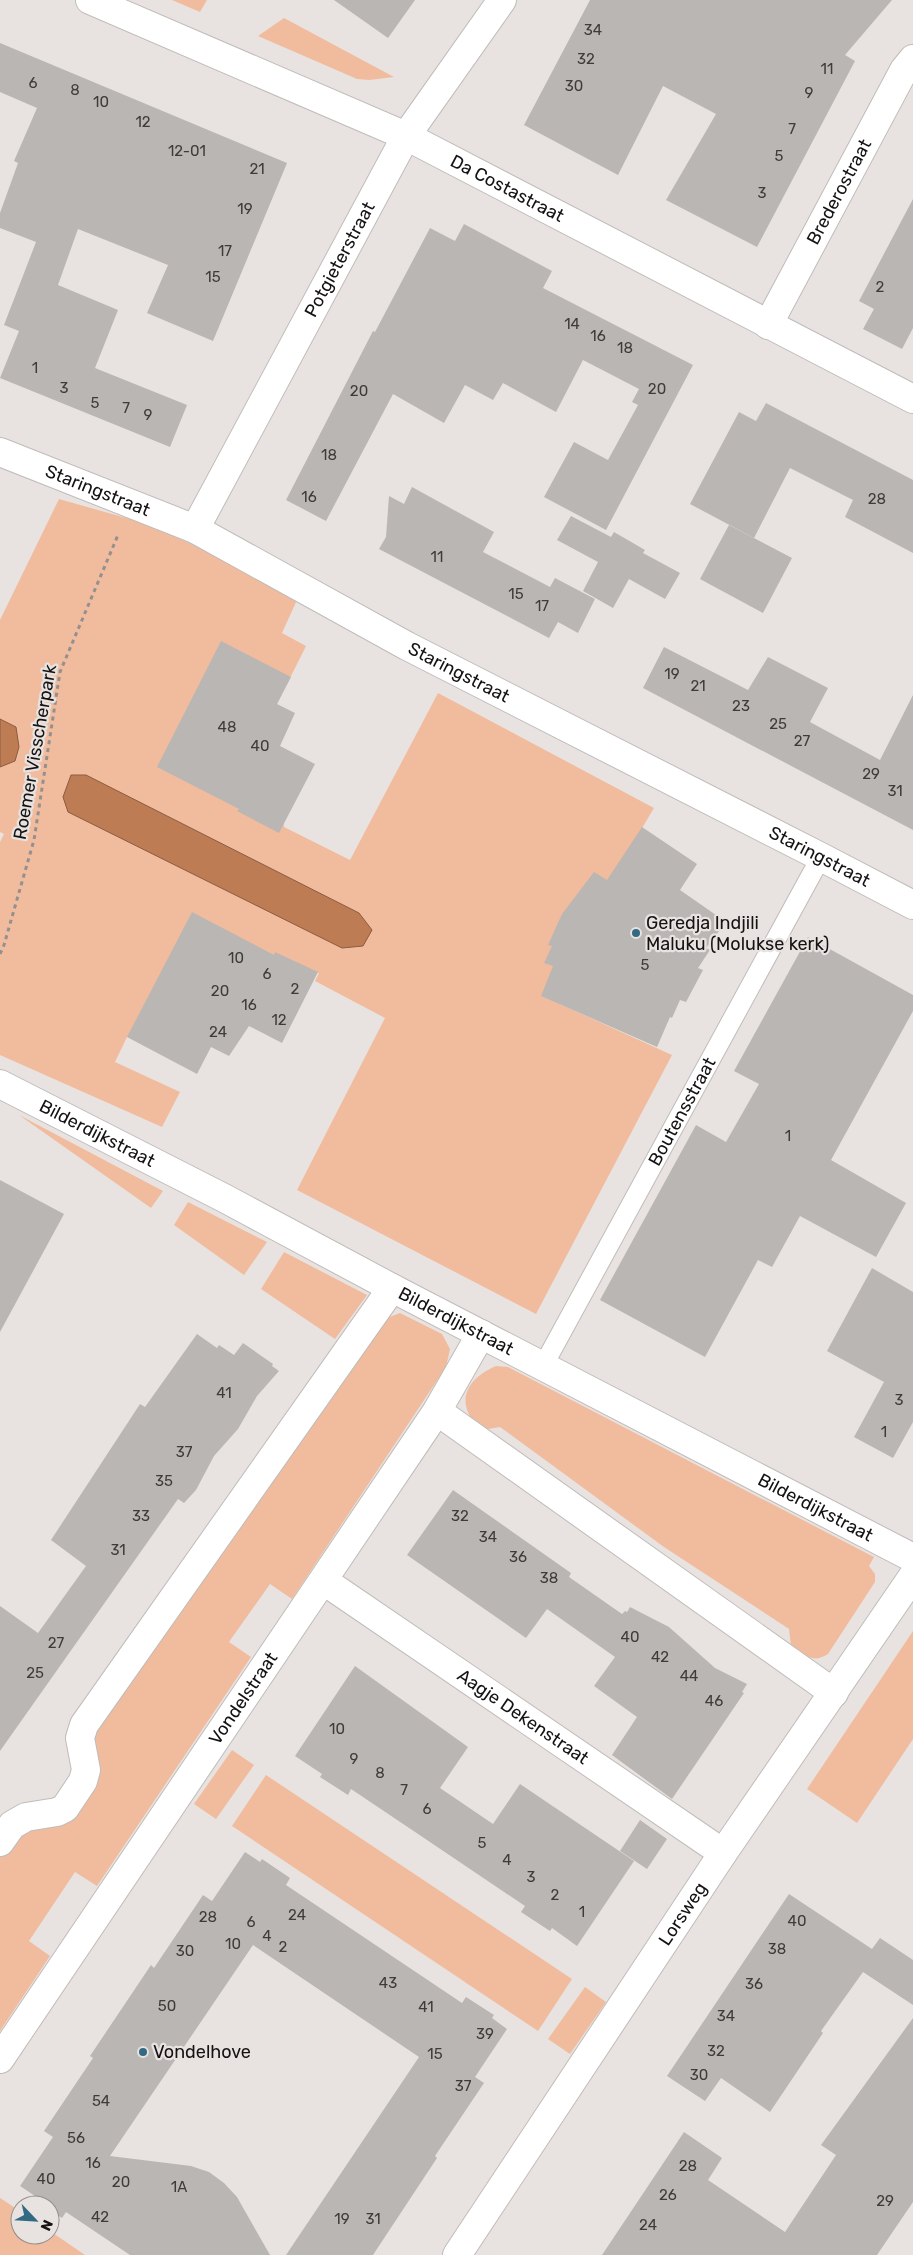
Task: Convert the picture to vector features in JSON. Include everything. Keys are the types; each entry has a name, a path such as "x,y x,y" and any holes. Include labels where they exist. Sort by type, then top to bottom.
{"street":[{"name":"Da Costastraat","path":"90,0 406,136 913,400"},
{"name":"Potgieterstraat","path":"195,529 406,136 502,0"},
{"name":"Brederostraat","path":"768,325 904,70 913,59"},
{"name":"Staringstraat","path":"0,452 132,502 195,529 406,646 821,856 913,905"},
{"name":"Bilderdijkstraat","path":"0,1084 216,1194 392,1288 913,1558"},
{"path":"0,1842 12,1825 26,1817 57,1812 65,1808 83,1781 86,1770 80,1738 86,1720 392,1288"},
{"name":"Vondelstraat","path":"0,2059 437,1411 481,1334"},
{"path":"437,1411 834,1693"},
{"name":"Lorsweg","path":"457,2255 723,1853 913,1576"},
{"name":"Aagje Dekenstraat","path":"324,1581 723,1853"}],"lane":[{"name":"Boutensstraat","path":"543,1366 821,856"}],"path":[{"name":"Roemer Visscherpark","path":"0,954 34,840 60,672 132,502"}],"shaded area":[{"path":"172,0 207,0 200,12"},
{"path":"284,18 394,77 369,80 357,79 258,36"},
{"path":"59,499 144,523 198,547 297,600 282,633 306,646 277,704 274,742 284,827 350,860 438,693 654,808 542,996 672,1055 536,1314 297,1190 385,1018 315,981 319,973 290,969 241,947 127,1037 115,1062 180,1092 162,1127 0,1055 0,842 4,834 0,832 0,620"},
{"path":"0,719 16,727 19,747 15,761 0,767"},
{"path":"71,775 86,775 359,913 372,930 363,946 342,948 68,812 63,797"},
{"path":"19,1115 163,1191 151,1208"},
{"path":"188,1202 267,1242 244,1275 174,1225"},
{"path":"284,1252 367,1295 335,1339 261,1289"},
{"path":"400,1313 442,1334 450,1349 446,1367 292,1599 270,1584 229,1642 251,1657 97,1886 75,1872 29,1941 50,1956 0,2031 0,1853 94,1772 94,1729 374,1323"},
{"path":"496,1366 508,1367 874,1557 869,1566 875,1574 875,1582 828,1654 823,1657 813,1658 800,1652 791,1646 789,1629 664,1547 500,1427 482,1430 473,1421 468,1411 466,1394 470,1385 477,1378 485,1371"},
{"path":"913,1631 913,1739 857,1823 807,1789"},
{"path":"232,1750 254,1765 216,1819 194,1804"},
{"path":"266,1775 572,1979 538,2031 232,1826"},
{"path":"585,1987 606,2002 570,2054 548,2039"},
{"path":"0,2198 10,2204 10,2245 60,2245 60,2238 85,2255 0,2255"}],"building":[{"path":"334,0 415,0 388,38"},
{"path":"590,0 892,0 845,55 855,61 757,247 666,200 716,114 663,86 618,175 524,125"},
{"path":"0,43 287,163 213,341 147,313 168,265 78,229 58,285 118,310 95,368 187,405 170,447 0,378 19,331 4,325 36,242 0,228 0,213 18,163 14,161 37,108 0,92"},
{"path":"913,199 913,328 902,349 863,329 874,309 859,301"},
{"path":"464,224 552,271 543,288 693,365 606,530 544,497 574,442 608,460 638,405 632,402 639,389 583,360 556,412 503,383 493,400 465,385 444,423 393,394 326,521 286,500 373,331 375,332 430,228 455,241"},
{"path":"766,403 913,480 913,553 845,517 853,500 790,468 754,538 690,504 739,412 756,421"},
{"path":"412,487 494,532 483,552 550,587 555,578 595,599 578,633 558,622 549,638 379,549 386,537 389,496 404,504"},
{"path":"571,516 611,537 614,532 645,550 643,553 680,573 665,599 629,579 613,608 583,591 598,562 557,540"},
{"path":"729,525 792,558 763,613 700,579"},
{"path":"221,641 291,677 277,704 295,713 280,746 315,764 279,833 237,811 239,809 157,767"},
{"path":"664,647 748,690 768,657 828,688 810,722 880,760 913,695 913,830 643,688"},
{"name":"Geredja Indjili Maluku (Molukse kerk)","path":"642,827 697,864 680,890 726,922 706,948 710,950 698,968 703,970 686,1002 680,1000 672,1018 670,1017 657,1047 541,996 553,966 544,963 552,946 548,945 562,914 594,872 607,880"},
{"path":"192,912 274,955 275,952 318,972 282,1043 249,1026 229,1056 211,1047 197,1074 127,1037"},
{"path":"808,937 913,995 913,1011 831,1160 906,1203 876,1257 800,1216 772,1267 758,1260 705,1357 600,1300 696,1125 726,1142 759,1084 734,1071"},
{"path":"0,1180 64,1214 0,1332"},
{"path":"872,1268 913,1292 913,1422 893,1458 854,1437 884,1382 827,1351"},
{"path":"197,1334 217,1348 219,1345 234,1355 243,1343 273,1364 272,1366 279,1371 257,1396 238,1429 214,1456 196,1490 184,1503 178,1499 0,1751 0,1606 38,1633 86,1566 51,1540 140,1404 145,1407"},
{"path":"453,1490 571,1573 569,1577 622,1614 625,1611 627,1612 630,1607 669,1627 715,1668 747,1684 742,1692 744,1693 672,1799 612,1755 637,1717 594,1686 615,1657 547,1609 526,1638 407,1555"},
{"path":"355,1666 468,1747 440,1788 493,1824 520,1784 634,1861 577,1946 552,1928 550,1931 521,1912 525,1906 351,1789 348,1795 320,1777 322,1774 295,1756"},
{"path":"640,1820 667,1839 647,1869 620,1851"},
{"name":"Vondelhove","path":"245,1852 260,1862 262,1859 290,1878 286,1885 462,2003 466,1997 494,2015 492,2018 507,2029 475,2077 484,2083 435,2156 437,2158 373,2255 286,2255 419,2057 253,1945 110,2156 191,2166 209,2172 224,2183 237,2197 270,2255 130,2255 66,2212 62,2218 60,2217 60,2195 34,2195 20,2186 53,2137 44,2131 93,2058 90,2056 151,1965 154,1968 203,1895 212,1901"},
{"path":"789,1894 872,1949 880,1938 913,1960 913,2005 863,1972 821,2031 823,2033 770,2112 721,2078 705,2101 667,2076"},
{"path":"913,2018 913,2202 877,2255 602,2255 684,2132 722,2158 708,2180 785,2232 836,2155 821,2145"}],"place":[{"name":"Geredja Indjili Maluku (Molukse kerk)","path":"636,933"},
{"name":"Vondelhove","path":"143,2052"}]}
